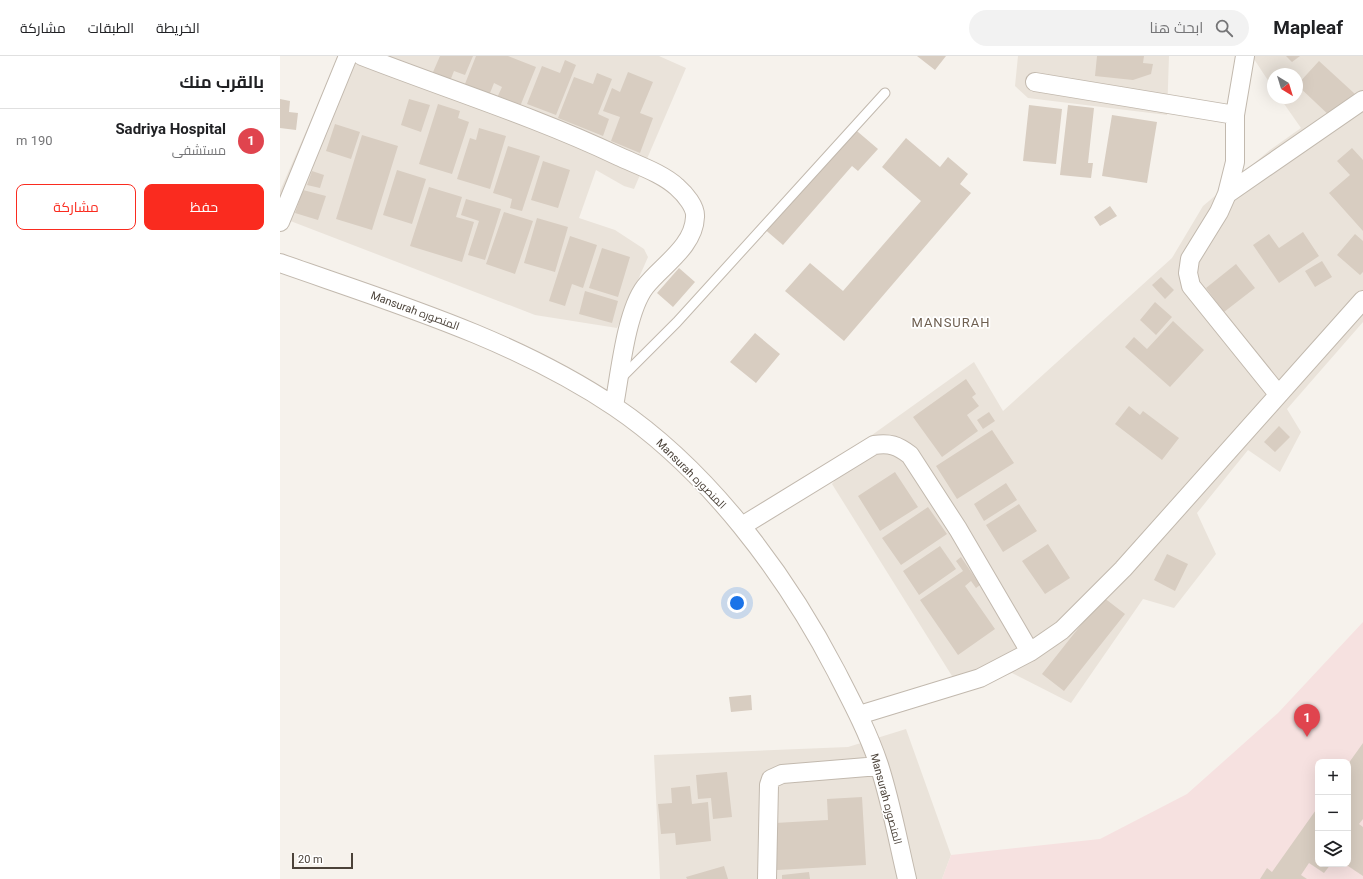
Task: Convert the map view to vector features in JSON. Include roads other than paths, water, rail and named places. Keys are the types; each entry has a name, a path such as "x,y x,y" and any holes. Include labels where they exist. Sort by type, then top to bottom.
{"street":[{"path":"280,222 348,56"},
{"path":"362,56 591,143 661,177 676,186 690,201 696,216 692,233 681,249 645,286 637,299 631,316 614,406"},
{"path":"1245,56 1235,115 1235,162 1227,194 1219,212 1190,259 1188,273 1191,286 1278,394"},
{"path":"1035,82 1235,115"},
{"path":"1227,194 1363,100"},
{"name":"Mansurah المنصوره","path":"280,263 433,317 502,345 614,406 649,432 691,471 742,526 784,582 820,640 859,715 879,766 907,879"},
{"path":"859,715 980,678 1030,652 1062,630 1123,569 1363,300"},
{"path":"742,526 874,445 888,443 899,446 910,455 958,530 1030,652"},
{"path":"767,879 769,785 771,779 782,774 879,766"}],"lane":[{"path":"619,381 682,316 885,93"}],"place":[{"name":"Sadriya Hospital","path":"1307,737"}],"district":[{"name":"MANSURAH","path":"951,322"}]}
